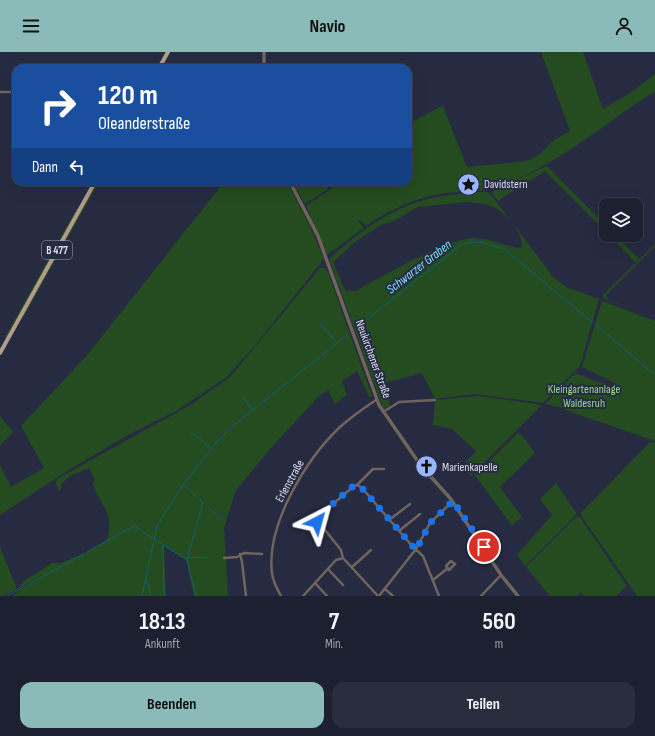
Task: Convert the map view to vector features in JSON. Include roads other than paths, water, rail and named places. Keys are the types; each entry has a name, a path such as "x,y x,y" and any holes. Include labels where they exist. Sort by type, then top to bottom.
{"main road":[{"path":"161,64 168,52"},
{"name":"B 477","path":"0,353 93,186"}],"street":[{"path":"264,52 264,64"},
{"path":"0,92 12,92"},
{"name":"Neukirchener Straße","path":"292,186 316,232 376,400 421,466 453,501 501,575 518,596"},
{"name":"Erlenstraße","path":"281,596 272,573 272,550 274,537 288,502 307,466 326,442 346,422 376,400"},
{"path":"383,412 399,402 435,400"},
{"path":"384,469 373,469 358,485 352,487 317,519 318,523 342,550 343,558 379,596 416,550 430,523 453,501"},
{"path":"358,485 423,556 440,596"},
{"path":"389,520 410,504"},
{"path":"399,531 420,514"},
{"path":"477,554 484,547"},
{"path":"352,567 371,550"},
{"path":"224,558 237,557 244,553 262,554"},
{"path":"240,554 246,596"},
{"path":"303,596 338,559 343,558"},
{"path":"433,580 448,568"},
{"path":"328,569 343,585"},
{"path":"481,596 501,575"},
{"path":"315,583 327,596"},
{"path":"385,589 393,596"}],"waterway":[{"name":"Schwarzer Graben","path":"356,328 462,244 473,242 485,243 504,249 593,323"},
{"path":"320,323 336,342"},
{"name":"Schwarzer Graben","path":"595,324 655,375"},
{"name":"Schwarzer Graben","path":"234,425 347,335"},
{"path":"243,397 253,410"},
{"name":"Schwarzer Graben","path":"218,441 232,427"},
{"path":"191,432 211,448"},
{"name":"Schwarzer Graben","path":"185,482 217,442"},
{"name":"Schwarzer Graben","path":"142,596 157,526 183,484 197,497"},
{"path":"196,596 187,560 203,502 200,499"},
{"path":"208,507 221,519"},
{"path":"87,552 134,526 187,560"},
{"path":"163,545 164,596"},
{"path":"7,596 84,554"},
{"path":"187,557 208,558"},
{"path":"145,582 149,584 150,596"}],"place":[{"name":"Davidstern","path":"468,184"},
{"name":"Marienkapelle","path":"426,467"}],"park label":[{"name":"Kleingartenanlage Waldesruh","path":"584,396"}]}
